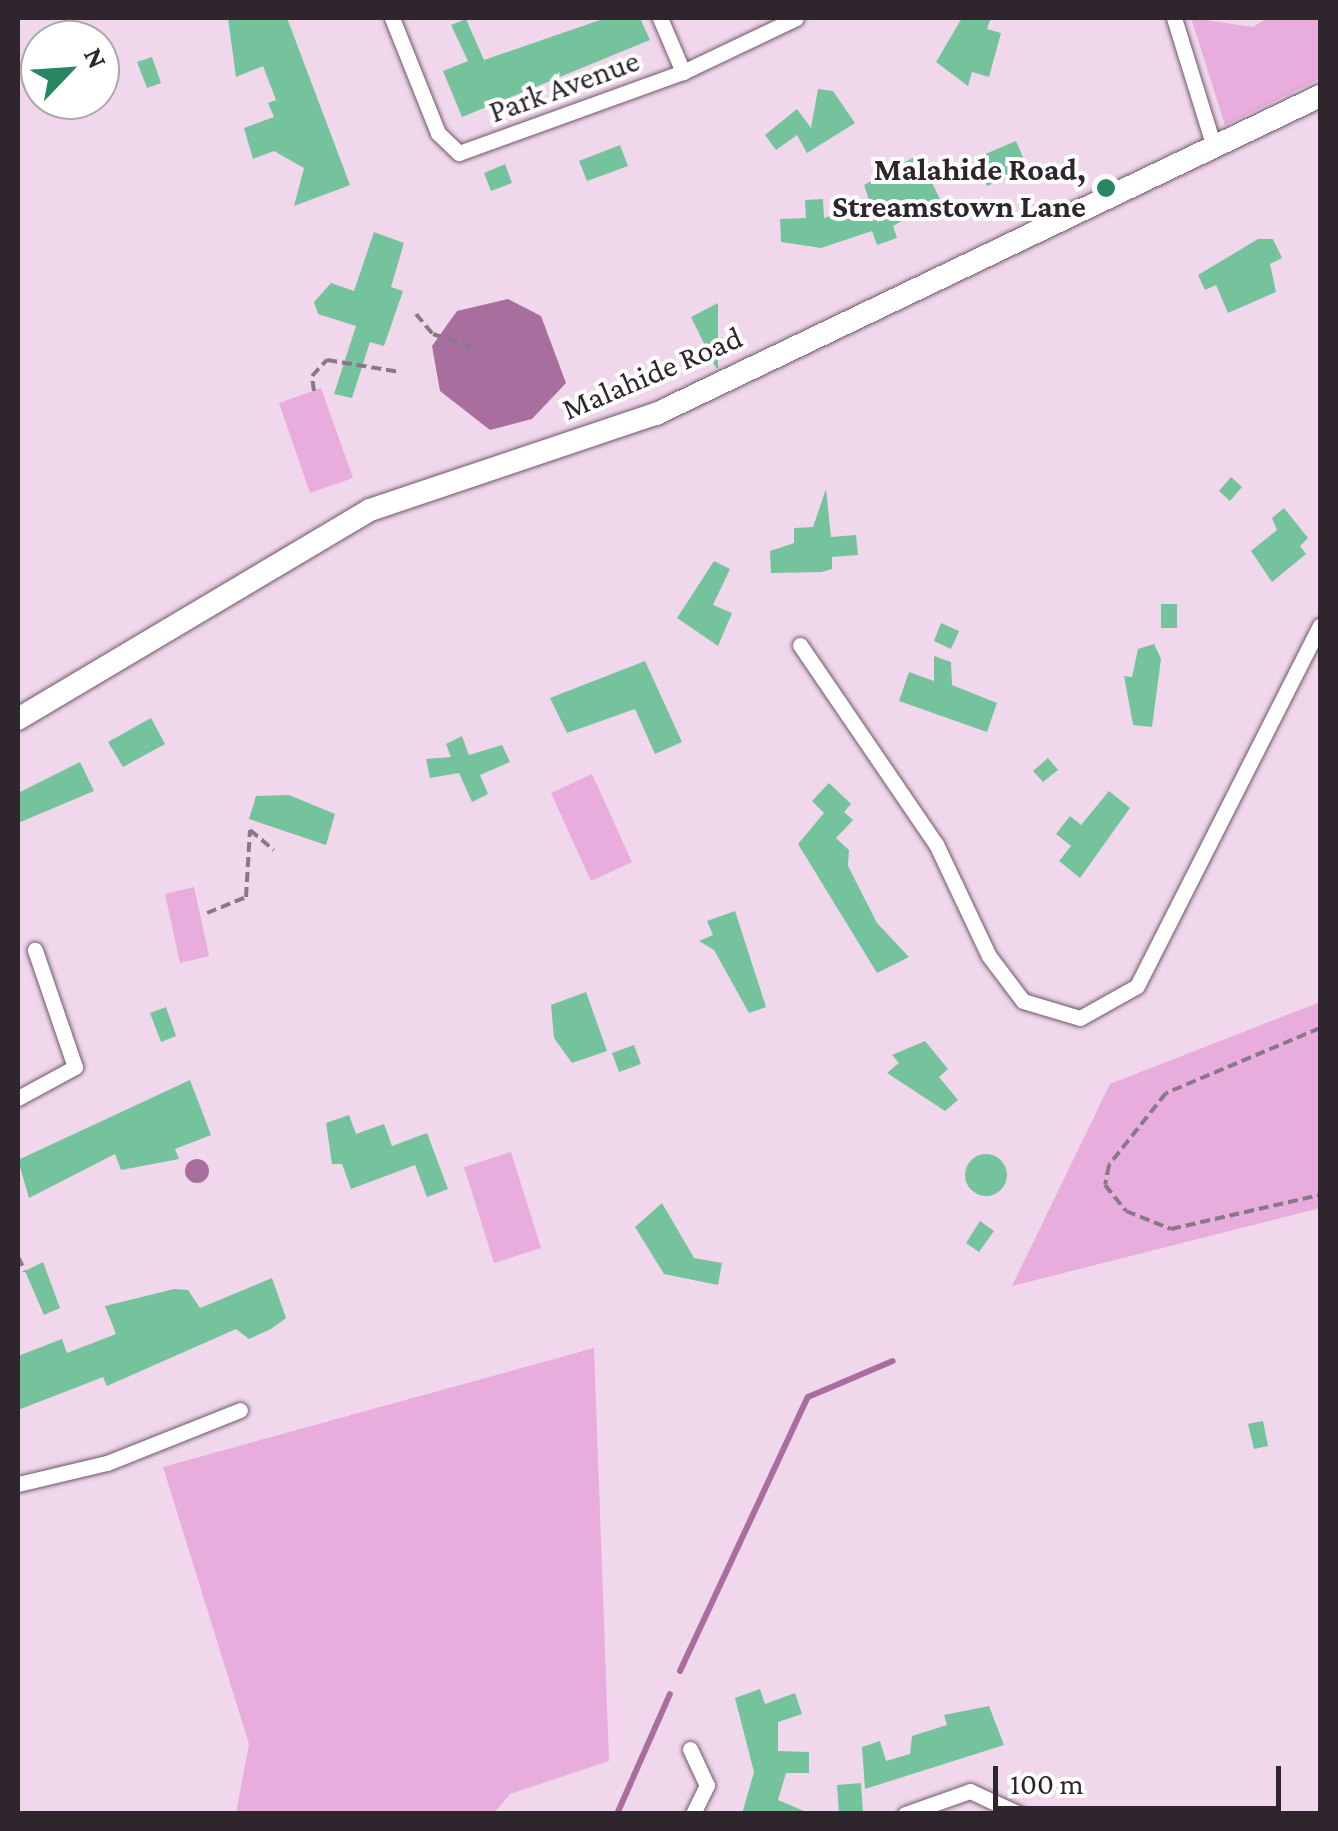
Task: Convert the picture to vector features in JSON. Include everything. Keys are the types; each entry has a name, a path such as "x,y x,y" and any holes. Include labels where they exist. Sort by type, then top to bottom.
{"main road":[{"name":"Malahide Road","path":"18,719 370,510 656,414 1320,96"}],"street":[{"name":"Park Avenue","path":"392,18 438,132 459,154 683,72 796,18"},
{"path":"660,18 683,72"},
{"path":"1174,18 1214,147"},
{"path":"800,645 936,844 1000,971 1023,1001 1080,1018 1136,986 1320,626"},
{"path":"18,1098 75,1066 35,950"},
{"path":"18,1484 108,1462 240,1410"},
{"path":"690,1749 707,1785 693,1814"},
{"path":"905,1814 970,1791 1019,1814"}],"path":[{"path":"416,314 432,334 476,349"},
{"path":"314,390 312,376 327,360 400,372"},
{"path":"206,913 246,897 250,830 274,850"},
{"path":"1320,1028 1166,1093 1109,1165 1105,1185 1126,1211 1170,1229 1320,1195"},
{"path":"18,1257 25,1270"}],"shaded area":[{"path":"1191,18 1253,27 1267,18 1320,18 1320,79 1225,125"},
{"path":"508,299 541,316 566,383 532,419 490,430 440,391 432,346 457,311"},
{"path":"321,388 353,478 310,493 279,403"},
{"path":"592,774 632,862 591,881 551,793"},
{"path":"194,887 209,956 180,963 165,894"},
{"path":"1320,1002 1320,1208 1012,1286 1110,1084"},
{"path":"511,1152 541,1248 494,1263 464,1167"},
{"path":"197,1159 209,1171 197,1183 185,1171"},
{"path":"594,1348 609,1761 510,1794 494,1813 236,1813 249,1744 163,1467"}],"building":[{"path":"228,18 287,18 350,185 294,206 304,168 274,151 253,159 244,128 274,117 268,103 276,100 263,66 236,77"},
{"path":"606,18 640,18 650,40 462,117 443,71 468,61 451,25 466,19 484,60"},
{"path":"962,18 991,18 987,29 1001,33 989,77 972,72 968,86 936,62"},
{"path":"152,57 161,83 147,88 137,62"},
{"path":"818,89 833,91 855,123 807,153 797,135 776,150 765,135 797,109 811,128"},
{"path":"1016,141 1028,169 987,186 976,158"},
{"path":"620,145 628,166 587,181 579,161"},
{"path":"918,155 940,199 893,226 897,238 877,245 872,231 821,248 781,242 780,219 806,218 805,200 823,199 824,218 870,203 864,185"},
{"path":"505,164 512,183 491,191 484,173"},
{"path":"374,232 404,243 391,287 403,291 384,346 370,342 352,398 334,394 356,326 318,314 314,302 331,283 354,291"},
{"path":"1258,239 1273,239 1282,258 1270,264 1276,292 1228,313 1216,285 1205,290 1198,275"},
{"path":"718,303 718,368 716,368 691,317"},
{"path":"1231,477 1242,487 1230,501 1219,491"},
{"path":"826,489 831,537 856,535 858,555 832,557 832,569 822,572 771,573 770,551 794,543 794,528 813,527"},
{"path":"1284,508 1308,538 1300,546 1306,554 1272,582 1251,551 1277,530 1272,518"},
{"path":"714,561 730,569 713,605 732,613 718,646 677,618"},
{"path":"1161,604 1177,604 1177,628 1161,628"},
{"path":"941,623 959,631 951,649 934,641"},
{"path":"1154,644 1161,659 1152,727 1133,725 1124,676 1132,677 1138,649"},
{"path":"934,656 951,662 952,685 997,703 987,732 899,701 909,672 934,681"},
{"path":"645,661 682,742 655,754 635,709 567,733 550,698"},
{"path":"151,718 165,744 123,767 108,742"},
{"path":"462,736 469,755 502,745 510,762 480,775 488,794 472,802 459,773 430,778 426,759 451,757 446,744"},
{"path":"1048,758 1058,770 1043,782 1033,771"},
{"path":"80,762 94,791 18,823 18,793"},
{"path":"829,783 851,804 844,812 853,820 836,838 849,850 848,866 877,923 909,957 877,973 798,844 824,813 812,801"},
{"path":"1109,791 1130,808 1080,878 1059,861 1071,846 1056,834 1070,816 1081,825"},
{"path":"289,795 335,814 326,845 249,819 256,796"},
{"path":"735,911 766,1007 749,1013 714,950 699,941 713,935 707,921"},
{"path":"586,992 607,1051 572,1063 554,1038 551,1005"},
{"path":"166,1007 176,1036 161,1042 150,1013"},
{"path":"925,1041 948,1069 939,1077 958,1100 945,1111 887,1073 899,1063 892,1055"},
{"path":"634,1045 641,1064 619,1072 612,1053"},
{"path":"190,1080 211,1135 175,1149 179,1159 121,1170 115,1154 29,1198 18,1160"},
{"path":"349,1115 356,1134 384,1124 392,1146 427,1133 448,1189 427,1197 415,1165 351,1189 342,1164 332,1164 326,1123"},
{"path":"986,1154 1001,1160 1007,1175 1001,1190 986,1196 971,1190 965,1175 971,1160"},
{"path":"662,1203 694,1258 722,1263 718,1285 664,1274 635,1227"},
{"path":"980,1221 994,1231 979,1252 966,1243"},
{"path":"43,1262 60,1308 44,1315 25,1271"},
{"path":"272,1278 286,1318 271,1329 249,1339 236,1329 107,1386 103,1377 18,1410 18,1356 62,1339 67,1353 116,1334 105,1306 174,1289 188,1290 200,1308"},
{"path":"1263,1421 1268,1446 1254,1449 1248,1424"},
{"path":"760,1689 765,1704 795,1693 802,1714 778,1722 778,1751 809,1752 809,1773 786,1773 778,1800 811,1814 742,1814 754,1772 735,1698"},
{"path":"989,1706 1004,1745 865,1789 862,1747 880,1741 886,1761 910,1754 912,1736 947,1725 944,1715"},
{"path":"861,1783 863,1814 839,1814 837,1785"}],"waterway":[{"path":"680,1671 808,1397 893,1361"},
{"path":"617,1814 670,1694"}],"place":[{"name":"Malahide Road, Streamstown Lane","path":"1106,188"}]}
